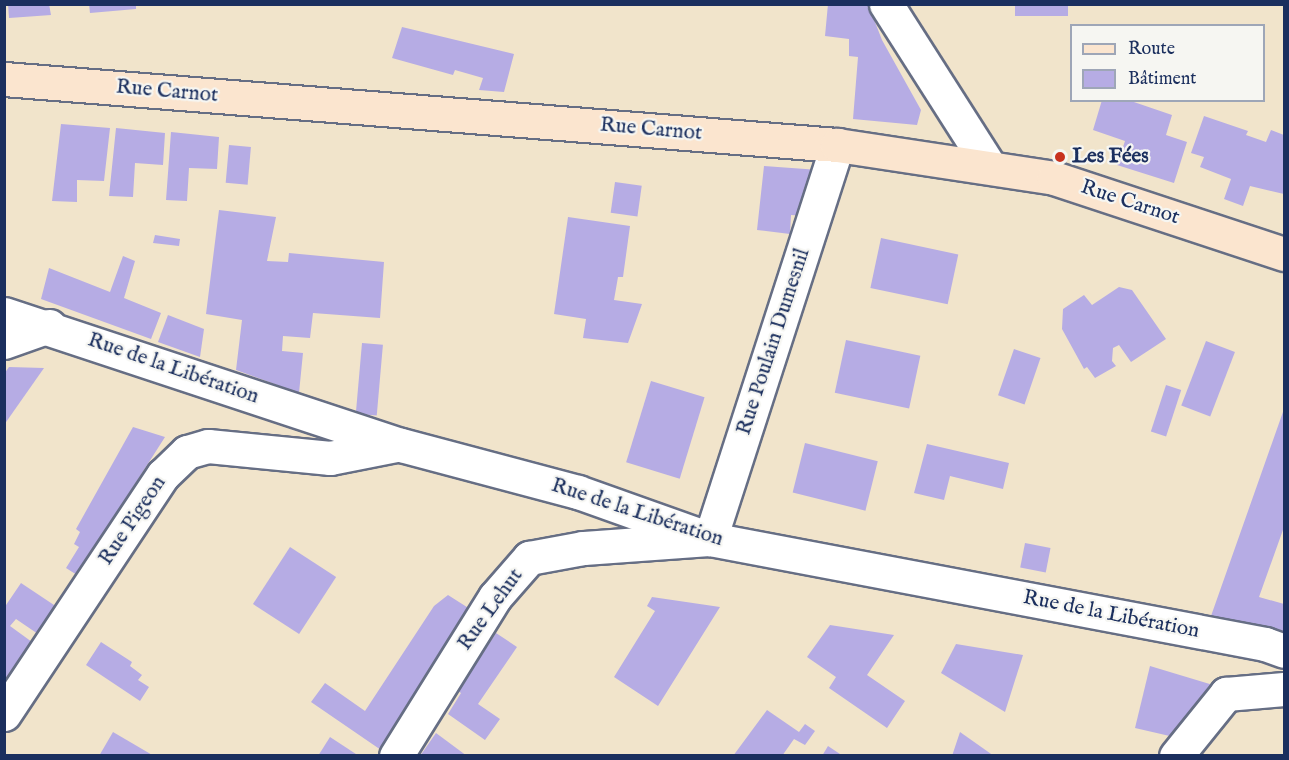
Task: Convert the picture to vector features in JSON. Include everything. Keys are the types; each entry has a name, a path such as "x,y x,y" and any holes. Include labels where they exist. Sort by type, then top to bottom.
{"street":[{"path":"886,4 990,167"},
{"name":"Rue Carnot","path":"4,79 837,145 1054,178 1284,254"},
{"name":"Rue Poulain Dumesnil","path":"711,539 837,145"},
{"name":"Rue de la Libération","path":"4,315 49,326 400,445 578,492 711,539 1254,642 1284,651"},
{"path":"4,342 49,326"},
{"name":"Rue Pigeon","path":"4,714 163,475 187,452 208,446 330,458 400,445"},
{"name":"Rue Lehut","path":"396,756 495,597 529,558 583,548 711,539"},
{"path":"1176,756 1226,694 1284,689"}],"building":[{"path":"8,4 49,4 51,15 9,18"},
{"path":"89,4 136,4 136,9 90,13"},
{"path":"828,4 868,4 882,40 921,110 917,125 853,119 858,57 849,56 849,39 825,36"},
{"path":"1015,4 1068,4 1068,16 1015,16"},
{"path":"402,27 514,54 504,92 479,90 483,78 455,70 453,75 392,58"},
{"path":"1101,102 1134,102 1172,115 1166,135 1187,142 1174,183 1117,165 1125,141 1093,130"},
{"path":"1204,116 1248,131 1246,135 1266,142 1271,130 1284,135 1284,194 1250,186 1243,206 1224,199 1231,179 1200,167 1204,157 1191,153"},
{"path":"61,124 110,128 104,181 77,180 77,202 52,201"},
{"path":"116,128 165,133 163,165 135,163 133,197 109,196"},
{"path":"171,132 219,137 217,169 189,168 187,201 166,200"},
{"path":"229,145 251,147 248,185 226,183"},
{"path":"764,166 819,170 806,216 791,215 790,234 757,230"},
{"path":"615,182 642,186 637,216 611,213"},
{"path":"219,210 276,217 267,261 288,262 289,253 384,262 380,318 313,313 310,338 283,336 282,351 303,353 299,393 236,370 242,320 206,314"},
{"path":"568,217 630,226 623,277 618,277 614,300 642,304 628,343 583,338 586,319 554,314"},
{"path":"155,235 180,239 179,246 153,243"},
{"path":"881,238 958,254 948,304 870,288"},
{"path":"123,256 135,261 124,298 161,313 151,339 41,299 49,268 110,292"},
{"path":"1119,287 1132,290 1166,339 1131,362 1119,345 1113,348 1112,361 1116,366 1095,378 1087,367 1084,369 1062,329 1063,309 1084,295 1092,305"},
{"path":"168,315 204,329 200,357 158,342"},
{"path":"846,340 920,356 909,409 835,393"},
{"path":"1206,341 1235,352 1210,417 1181,405"},
{"path":"362,343 383,345 377,416 356,414"},
{"path":"1014,349 1040,358 1025,404 998,395"},
{"path":"9,367 44,368 4,425 4,374"},
{"path":"651,381 705,397 680,479 626,462"},
{"path":"1166,385 1181,390 1166,437 1151,432"},
{"path":"1284,409 1284,527 1259,597 1284,604 1284,635 1211,616"},
{"path":"133,427 165,437 77,575 66,568 79,547 74,544 80,532 76,529"},
{"path":"805,443 878,461 865,511 793,492"},
{"path":"927,444 1009,463 1003,489 950,476 944,500 914,493"},
{"path":"1025,543 1051,548 1046,573 1020,568"},
{"path":"290,547 336,577 299,634 253,604"},
{"path":"21,583 57,607 38,634 16,619 10,626 32,642 4,684 4,608"},
{"path":"448,595 470,609 381,750 311,702 325,683 365,711 434,606"},
{"path":"652,597 720,607 658,706 614,677 655,611 647,606"},
{"path":"830,625 894,635 867,675 905,701 887,728 829,688 836,677 807,657"},
{"path":"496,633 517,647 478,704 500,719 485,740 448,714 461,693 458,691"},
{"path":"101,642 132,662 130,666 142,675 138,680 149,687 140,701 86,665"},
{"path":"956,644 1023,655 1005,712 941,673"},
{"path":"1150,666 1213,685 1174,737 1135,728"},
{"path":"767,710 799,732 805,724 815,731 805,745 794,739 782,756 733,756"},
{"path":"113,732 154,756 99,756"},
{"path":"960,732 994,756 952,756"},
{"path":"436,733 467,756 420,756"},
{"path":"330,737 359,756 318,756"},
{"path":"828,746 843,756 822,756"}],"place":[{"name":"Les Fées","path":"1060,157"}]}
